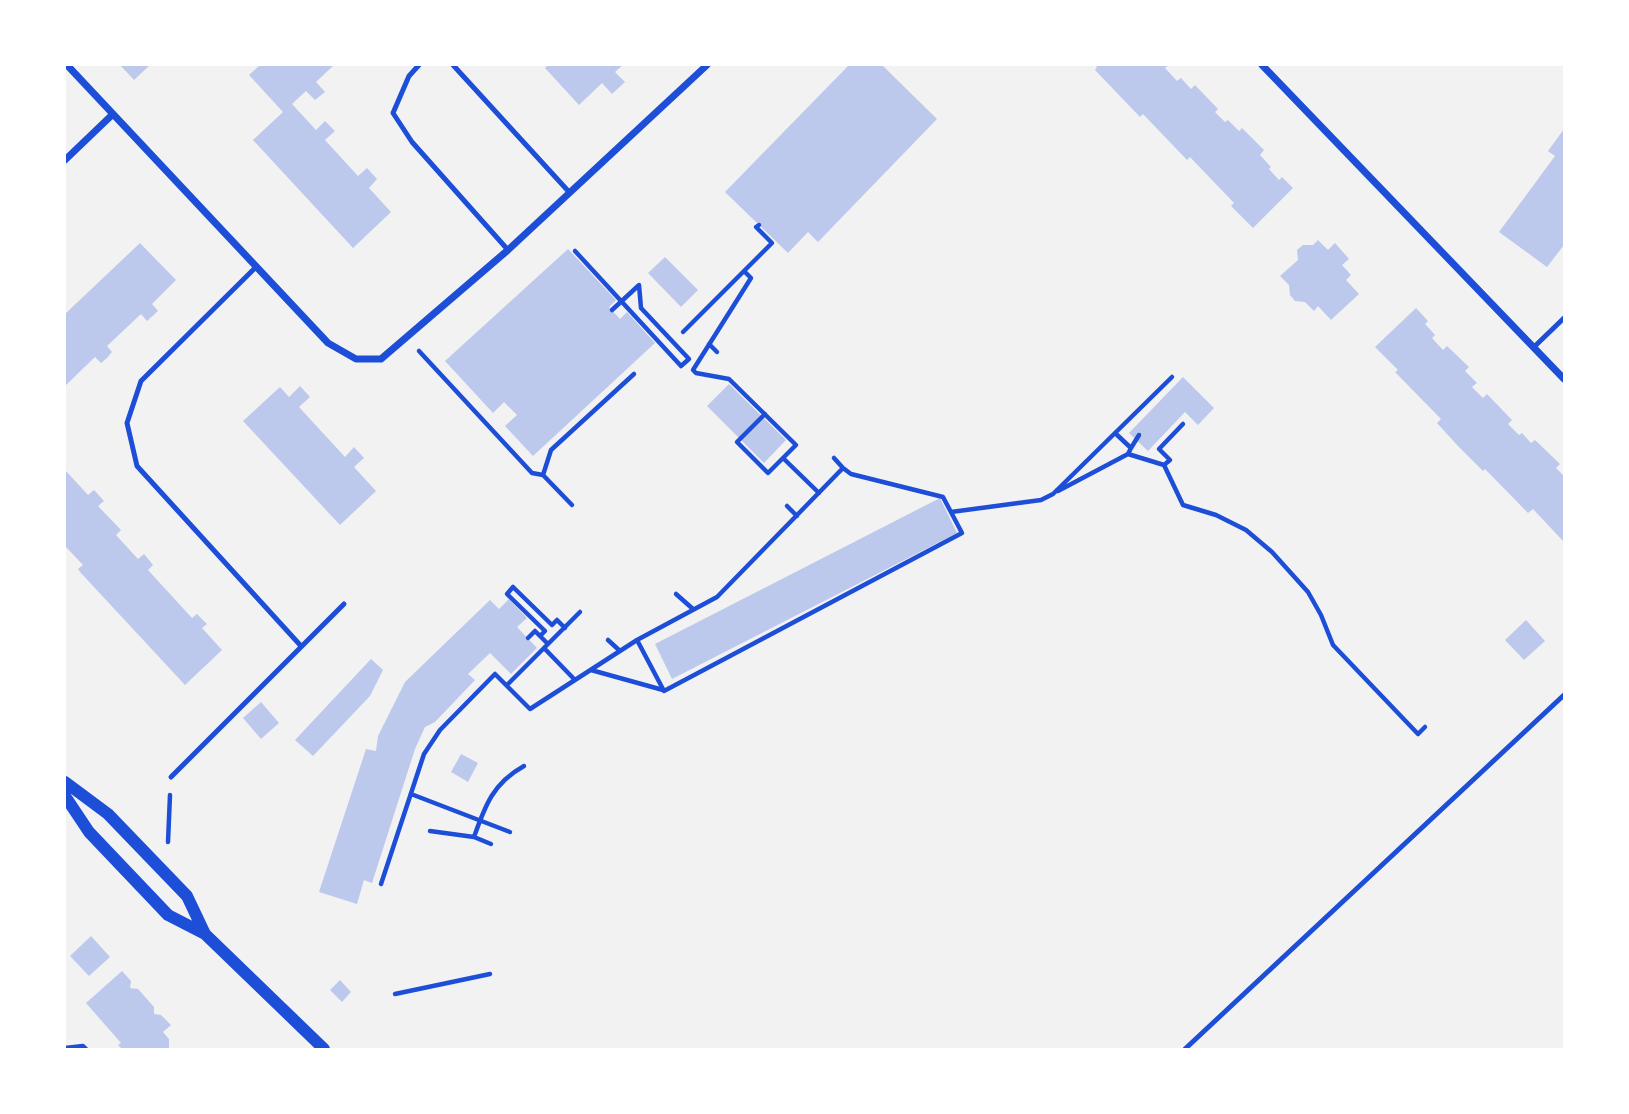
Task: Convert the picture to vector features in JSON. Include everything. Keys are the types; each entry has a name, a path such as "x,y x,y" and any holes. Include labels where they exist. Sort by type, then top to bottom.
{"street":[{"path":"67,65 328,343 356,359 381,359 408,338 508,250 707,65"},
{"path":"1262,65 1564,379"},
{"path":"65,160 113,114"},
{"path":"65,782 108,814 187,896 205,934"},
{"path":"65,796 89,832 168,915 205,934 324,1049"}],"lane":[{"path":"419,65 409,76 393,113 412,142 508,250"},
{"path":"453,65 570,192"},
{"path":"257,267 141,381 127,423 137,466 301,646"},
{"path":"1534,347 1564,318"},
{"path":"171,777 344,604"},
{"path":"1185,1049 1564,695"}],"path":[{"path":"683,332 772,243 756,228 759,225"},
{"path":"575,251 621,302 681,366 689,359 641,308 639,285 621,302 612,310"},
{"path":"744,271 751,278 693,370 696,373 729,379 765,414 796,445 768,473 737,442 765,414"},
{"path":"408,338 532,473 543,475 572,505"},
{"path":"709,344 717,352"},
{"path":"543,475 551,450 634,374"},
{"path":"1053,494 1172,377"},
{"path":"1164,465 1170,460 1159,449 1184,424"},
{"path":"1115,433 1130,451 1164,465 1183,505 1216,515 1246,530 1286,565 1308,592 1333,645 1418,734 1425,727"},
{"path":"951,512 1041,500 1130,451 1139,435"},
{"path":"783,458 819,493"},
{"path":"590,670 664,691 962,533 943,497 850,474 834,458"},
{"path":"382,884 424,754 440,730 495,674 530,709 637,640 718,597 843,468"},
{"path":"787,506 797,516"},
{"path":"540,636 545,631 507,594 513,587 552,625 557,620 565,628"},
{"path":"676,594 693,609"},
{"path":"506,685 580,612"},
{"path":"528,638 535,631 575,680"},
{"path":"608,640 620,651"},
{"path":"637,640 664,691"},
{"path":"474,837 501,781 524,766"},
{"path":"168,847 171,777"},
{"path":"411,794 510,832"},
{"path":"430,831 474,837 491,844"},
{"path":"395,993 490,974"},
{"path":"65,1048 83,1046 86,1049"}],"building":[{"path":"120,65 150,65 134,80"},
{"path":"260,65 334,65 316,82 325,92 315,100 306,91 292,104 316,130 325,121 335,131 325,140 358,176 367,168 377,179 369,188 391,212 353,248 253,140 283,112 249,75"},
{"path":"548,65 623,65 615,72 625,82 612,94 602,83 579,105 545,68"},
{"path":"849,65 882,65 937,119 818,242 808,232 788,253 725,192"},
{"path":"1095,65 1169,65 1165,68 1177,81 1181,78 1191,89 1195,85 1218,109 1215,112 1225,122 1228,120 1239,131 1242,128 1264,150 1260,155 1271,167 1269,169 1279,180 1282,177 1293,188 1253,228 1231,206 1234,203 1190,157 1187,160 1143,114 1140,117 1095,70"},
{"path":"1564,129 1564,245 1547,267 1499,232 1555,156 1548,151"},
{"path":"1318,240 1328,250 1335,243 1349,259 1342,265 1351,275 1346,280 1359,294 1331,320 1318,306 1314,311 1305,302 1295,301 1290,295 1289,285 1280,276 1298,260 1297,250 1303,245 1313,245"},
{"path":"140,243 176,280 152,304 158,311 147,321 141,314 107,346 112,352 107,358 101,363 95,357 65,386 65,314"},
{"path":"568,249 616,300 609,307 620,319 627,312 655,343 533,456 505,426 517,415 504,402 493,413 445,361"},
{"path":"665,257 698,290 681,307 648,273"},
{"path":"1416,308 1428,321 1425,324 1435,335 1432,338 1443,350 1447,346 1469,367 1465,371 1477,383 1472,387 1483,398 1487,394 1512,420 1508,424 1519,435 1522,433 1531,443 1535,440 1560,464 1556,468 1564,476 1564,542 1533,509 1528,513 1458,446 1437,423 1441,419 1395,372 1398,370 1375,347"},
{"path":"1183,377 1214,408 1198,425 1185,412 1148,451 1129,433"},
{"path":"729,384 786,440 764,463 707,406"},
{"path":"300,386 310,397 299,407 345,457 354,447 364,458 354,467 376,491 340,525 243,421 280,387 289,397"},
{"path":"65,470 88,495 94,490 104,501 98,506 121,530 116,535 138,559 144,554 153,565 148,570 192,618 197,614 207,624 202,628 222,650 185,685 80,572 78,569 83,565 65,546"},
{"path":"940,498 957,533 672,679 655,644"},
{"path":"509,599 527,618 517,627 537,648 511,674 490,653 468,674 475,680 435,722 425,727 415,749 372,883 364,880 357,904 319,892 366,749 376,751 378,736 405,682 490,600 499,609"},
{"path":"1526,620 1545,641 1524,660 1505,640"},
{"path":"371,659 383,670 370,696 313,756 295,740"},
{"path":"261,702 279,723 261,739 243,718"},
{"path":"461,754 478,763 468,782 451,772"},
{"path":"91,936 110,957 89,976 70,956"},
{"path":"122,971 131,981 130,988 138,989 154,1007 154,1014 161,1015 171,1025 163,1032 169,1039 169,1049 122,1049 118,1045 121,1043 86,1003"},
{"path":"340,980 351,992 342,1002 330,990"}]}
